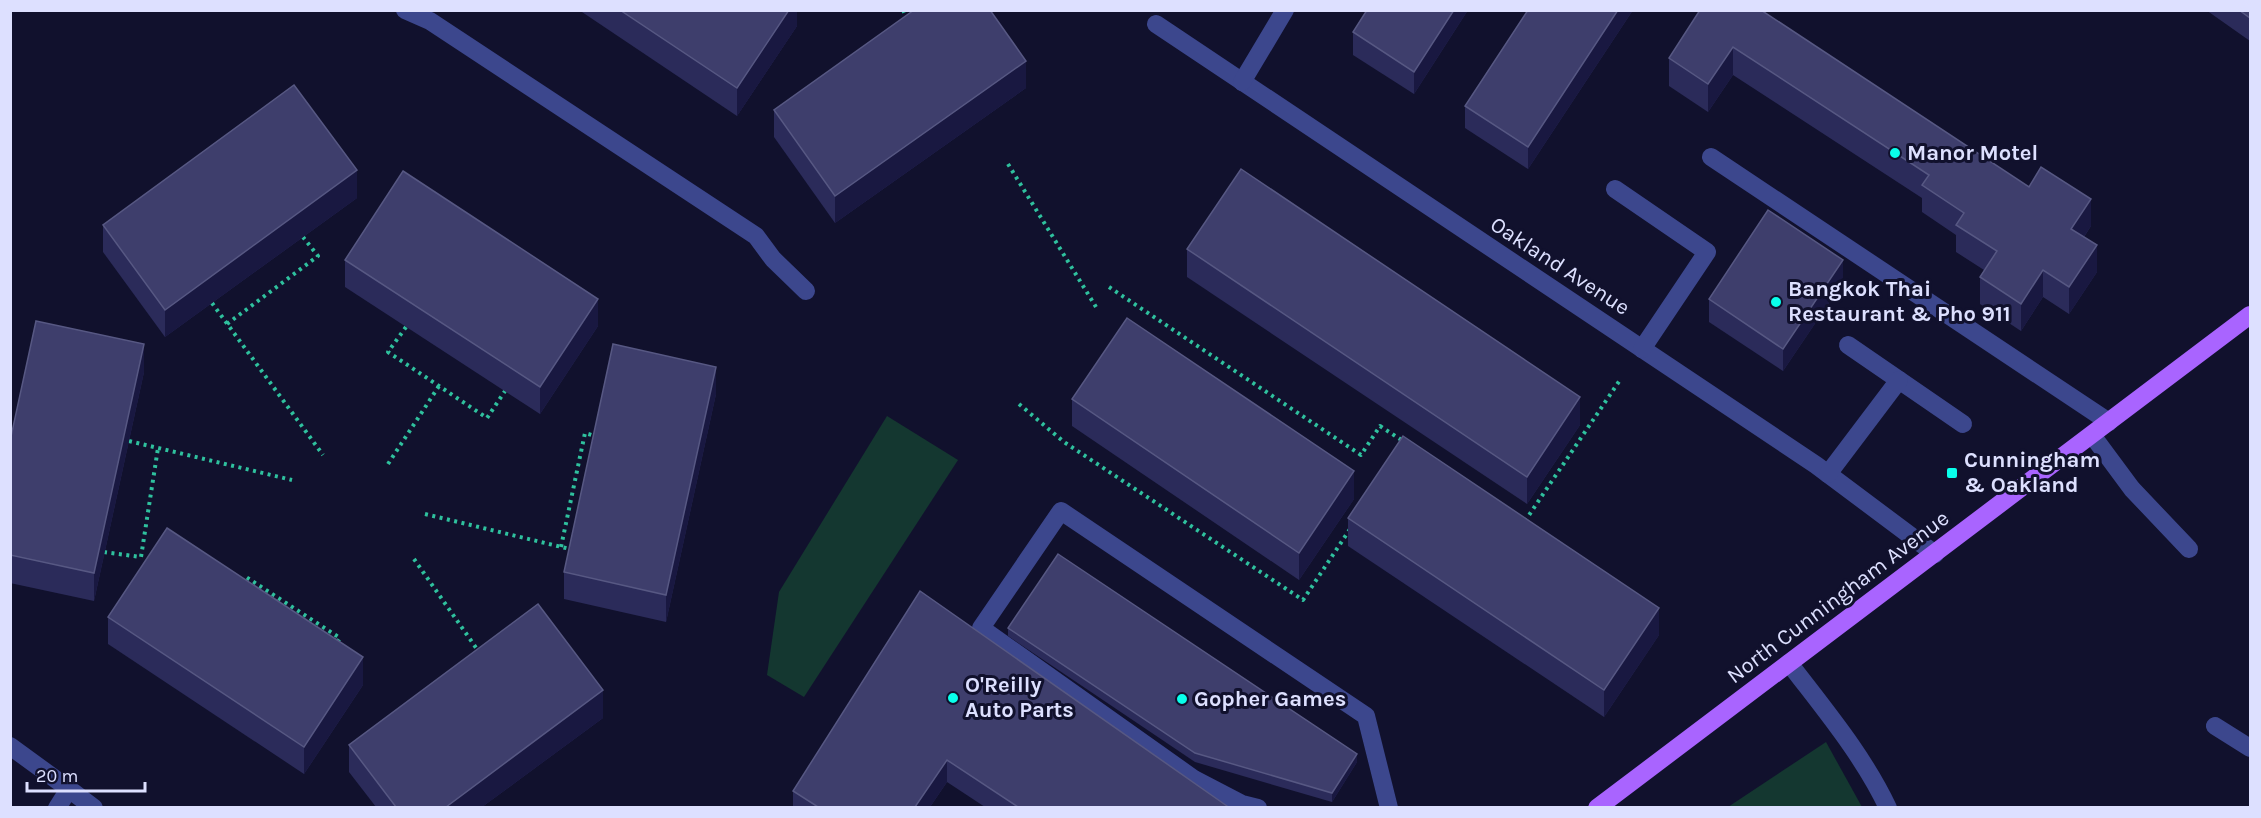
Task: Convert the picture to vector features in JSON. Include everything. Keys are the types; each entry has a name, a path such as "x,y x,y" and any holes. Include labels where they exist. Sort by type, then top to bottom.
{"main road":[{"name":"North Cunningham Avenue","path":"1597,807 2250,315"}],"street":[{"path":"405,10 430,21 756,236 772,259 806,291"},
{"path":"1242,82 1285,10"},
{"name":"Oakland Avenue","path":"1156,24 1828,474 1935,554"},
{"path":"1711,157 2109,422"},
{"path":"1615,189 1707,252 1642,349"},
{"path":"1848,345 1963,424"},
{"path":"1828,474 1899,380"},
{"path":"2092,435 2132,489 2189,549"},
{"path":"1258,807 1242,804 1194,779 981,628 1061,511 1366,716 1389,807"},
{"path":"1789,663 1844,736 1877,784 1888,807"},
{"path":"2215,726 2250,748"},
{"path":"10,746 93,807"},
{"path":"57,807 69,789"}],"path":[{"path":"903,10 912,28"},
{"path":"1008,164 1096,307"},
{"path":"227,324 318,256 303,237"},
{"path":"1109,287 1360,455 1380,426 1409,445"},
{"path":"212,303 323,455"},
{"path":"406,327 388,352 487,418 505,391"},
{"path":"1530,528 1523,523 1620,380"},
{"path":"388,464 439,386"},
{"path":"1019,404 1064,442 1303,600 1356,520"},
{"path":"561,547 585,433 599,437"},
{"path":"129,441 292,480"},
{"path":"105,552 141,557 158,448"},
{"path":"425,514 574,550"},
{"path":"414,559 483,656"},
{"path":"236,591 246,577 340,638 331,653"}],"green space":[{"path":"887,416 958,460 804,697 767,675 779,592"},
{"path":"1826,742 1862,807 1728,807"}],"building":[{"path":"620,10 789,10 737,88"},
{"path":"914,10 990,10 1026,61 835,196 774,110"},
{"path":"1367,10 1454,10 1414,72 1353,32"},
{"path":"1528,10 1618,10 1528,147 1465,106"},
{"name":"Manor Motel","path":"1700,10 1761,10 2029,187 2041,167 2091,199 2071,229 2097,245 2069,287 2043,270 2021,304 1980,277 1997,251 1956,225 1964,213 1922,185 1929,175 1733,47 1708,84 1669,58"},
{"path":"2239,10 2250,10 2250,18"},
{"path":"294,85 357,170 165,310 103,225"},
{"path":"1241,169 1580,397 1527,477 1187,249"},
{"path":"403,171 598,299 540,387 345,260"},
{"name":"Bangkok Thai Restaurant & Pho 911","path":"1768,210 1843,260 1783,349 1709,299"},
{"path":"1127,318 1354,471 1299,553 1072,399"},
{"path":"36,321 144,344 94,573 10,555 10,441"},
{"path":"613,344 716,367 666,595 564,572"},
{"path":"1403,436 1659,608 1604,690 1348,518"},
{"path":"167,528 363,657 304,747 108,617"},
{"name":"Gopher Games","path":"1058,554 1357,754 1332,793 1195,753 1008,628"},
{"name":"O'Reilly Auto Parts","path":"920,591 1227,806 1018,807 947,760 915,807 818,807 793,791"},
{"path":"538,604 603,690 446,807 396,807 349,745"}],"place":[{"name":"Manor Motel","path":"1895,153"},
{"name":"Bangkok Thai Restaurant & Pho 911","path":"1776,302"},
{"name":"Cunningham & Oakland","path":"1952,473"},
{"name":"O'Reilly Auto Parts","path":"953,698"},
{"name":"Gopher Games","path":"1182,699"}]}
